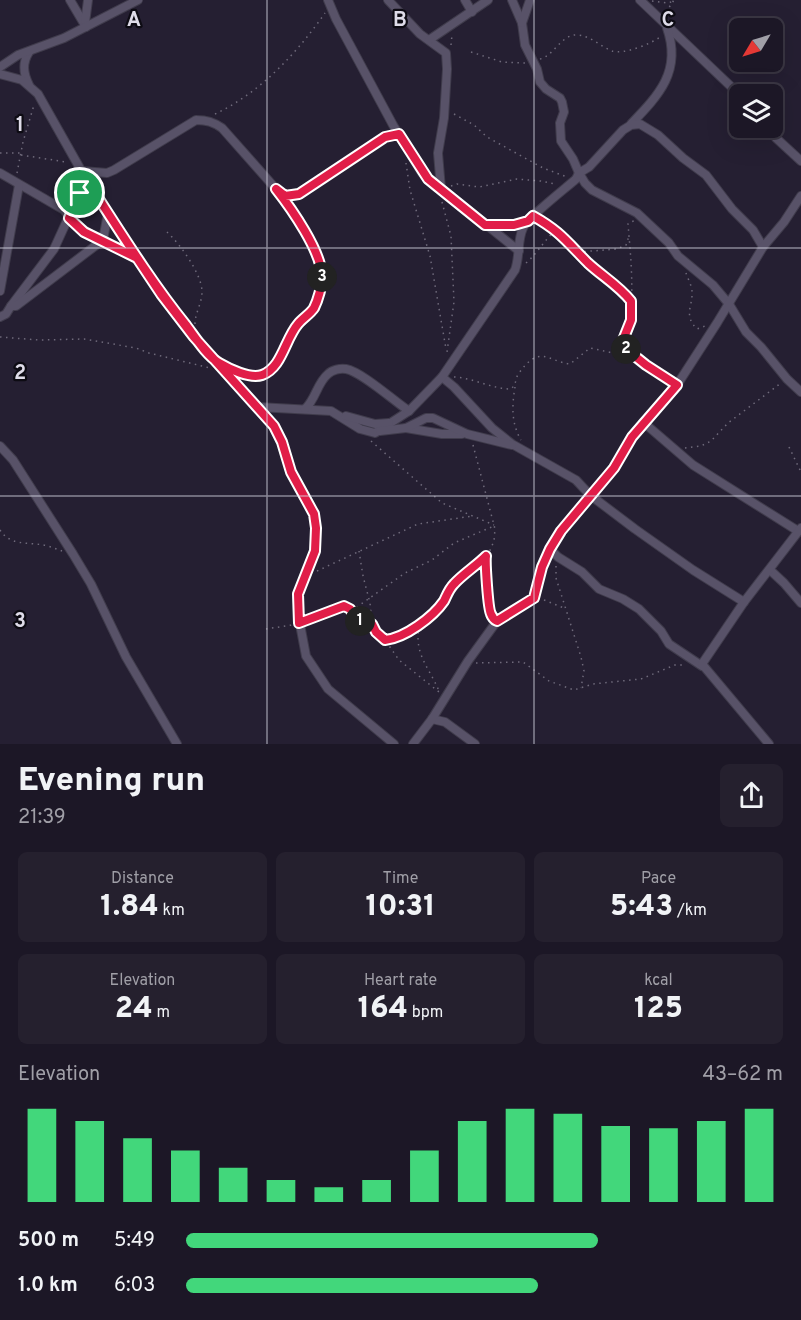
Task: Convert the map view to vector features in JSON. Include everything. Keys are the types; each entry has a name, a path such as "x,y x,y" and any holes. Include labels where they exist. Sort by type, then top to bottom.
{"street":[{"path":"70,0 85,25"},
{"path":"85,25 88,0"},
{"path":"0,67 18,55 64,38 85,25 138,0"},
{"path":"388,0 413,28 446,54 444,118 438,153 441,189"},
{"path":"465,0 472,12"},
{"path":"429,40 488,0"},
{"path":"512,0 522,23 525,45 542,85 562,102 564,112 560,123 561,141 573,159 578,176 590,188 635,211 669,243 678,256 713,285 729,304 746,332 787,380 801,392"},
{"path":"522,23 530,0"},
{"path":"640,1 729,85"},
{"path":"329,2 360,65 422,172 519,251"},
{"path":"380,431 409,411 442,377 515,270 523,228 589,167 661,90 668,77 673,53 664,25"},
{"path":"29,51 23,68 29,85"},
{"path":"0,74 16,77 36,92 82,171 161,294 194,337 258,407 278,434 291,472 314,514 316,528 315,551 298,594 299,623 306,656 328,689 394,744"},
{"path":"82,171 99,173 114,170 196,120 204,120 222,128 276,189 291,210 311,244 320,267 322,278 315,305 294,330 271,370 264,374 249,376 218,363"},
{"path":"631,124 640,124 652,131 706,175 732,209 753,230 763,247"},
{"path":"276,189 285,196 299,194 385,137 399,134"},
{"path":"776,138 801,161"},
{"path":"0,317 6,314 54,249 69,218 82,171"},
{"path":"0,173 64,210 84,232 137,258"},
{"path":"0,291 17,184"},
{"path":"413,744 497,621 534,598 542,567 561,531 614,468 627,444 643,422 677,385 763,247 784,222 801,196"},
{"path":"11,306 16,306 104,240 108,213"},
{"path":"450,365 454,387"},
{"path":"305,409 313,402 320,385 328,374 348,369 409,411"},
{"path":"442,377 492,428 515,446"},
{"path":"258,407 331,411 375,424 389,423"},
{"path":"331,411 369,432 406,428 442,434 467,434"},
{"path":"406,428 426,418 433,418 467,434 515,446 530,453 576,480 590,495 683,563 744,602"},
{"path":"643,422 693,465 800,530 744,602 701,666"},
{"path":"0,446 13,460 91,584 126,657 177,744"},
{"path":"550,549 558,557 582,572 599,589 639,609 661,630 669,644 701,666 769,744"},
{"path":"770,570 801,603"},
{"path":"432,719 445,722 475,744"}],"path":[{"path":"640,1 647,4 654,0 668,3 674,0"},
{"path":"471,52 502,62 533,62 544,58 563,41 580,34 616,52 647,45 660,38 668,8 674,0"},
{"path":"204,120 234,106 283,65 303,42 329,2"},
{"path":"446,54 450,48 454,24"},
{"path":"17,184 20,154 36,92"},
{"path":"444,107 488,137 543,168 561,176 578,176"},
{"path":"0,153 20,154 82,171"},
{"path":"405,157 410,190 430,256 450,365"},
{"path":"447,352 454,302 451,236 444,214 441,189 457,184 479,187 517,179 541,181 567,187"},
{"path":"500,226 531,219 556,230 588,263 618,286 631,301"},
{"path":"530,453 516,428 512,405 519,373 537,357 546,356 570,363 590,348 613,353 618,350 631,320 630,222 646,222"},
{"path":"515,270 527,262 556,230"},
{"path":"167,232 181,245 201,282 202,293 195,320 194,337"},
{"path":"579,252 617,249 626,245 629,236"},
{"path":"686,272 693,292 689,310 694,325 698,329 717,323"},
{"path":"0,338 84,339 136,348 226,371"},
{"path":"621,345 677,385"},
{"path":"453,377 469,378 500,388 515,387"},
{"path":"675,449 706,444 735,417 787,380"},
{"path":"360,429 376,446 442,503 495,526"},
{"path":"385,640 403,635 419,624 442,602 453,585 486,556 495,537 495,526 474,447 467,434"},
{"path":"789,447 801,472"},
{"path":"307,576 418,524 473,516"},
{"path":"350,609 357,608 405,573 432,560 454,543 495,526"},
{"path":"0,530 5,536 18,543 43,545 73,554"},
{"path":"359,550 372,624 376,632 385,640 399,660 440,692 422,658 417,640 419,624"},
{"path":"486,556 489,610 497,621"},
{"path":"558,557 556,578 584,671 581,689"},
{"path":"534,598 556,603 565,609"},
{"path":"266,629 299,623 340,606 350,609 357,619 372,624"},
{"path":"468,661 523,662 549,681 574,690 593,684 641,679 675,665 701,666"}],"route":[{"path":"80,193 69,218 84,232 137,258 161,294 194,337 274,426 282,442 291,472 314,514 316,528 315,551 298,594 299,623 344,606 350,609 357,619 372,624 376,632 385,640 392,639 412,630 425,620 445,599 453,585 486,556 489,610 492,617 497,621 527,603 534,598 542,567 561,531 614,468 627,444 643,422 677,385 621,345 631,320 631,301 618,286 588,263 558,231 533,216 528,221 514,225 485,225 428,179 399,134 385,137 322,176 299,194 285,196 276,189 311,244 322,278 312,310 298,323 271,370 256,376 249,376 218,363 194,337 190,330 161,294 86,179 80,193"}]}
